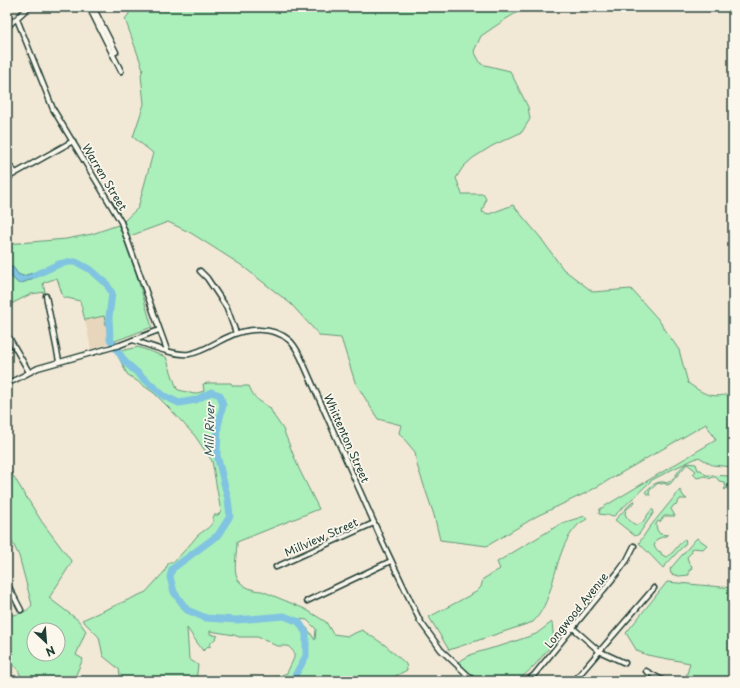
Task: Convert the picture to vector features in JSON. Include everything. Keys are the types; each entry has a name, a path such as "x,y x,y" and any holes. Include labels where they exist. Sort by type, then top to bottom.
{"street":[{"path":"7,28 29,7"},
{"path":"89,7 121,71"},
{"path":"94,7 116,52 112,54"},
{"name":"Warren Street","path":"17,19 49,102 121,222 167,350"},
{"path":"7,178 15,172 73,141"},
{"path":"7,163 15,172"},
{"path":"200,271 207,278 227,308 236,333"},
{"path":"46,296 59,361"},
{"path":"7,384 29,372 59,361 120,345 159,330"},
{"name":"Whittenton Street","path":"133,340 182,354 194,353 236,333 251,330 272,332 285,338 295,347 391,561 420,621 446,655 474,681"},
{"path":"7,334 29,372"},
{"name":"Millview Street","path":"276,567 374,523"},
{"name":"Longwood Avenue","path":"526,681 536,673 622,566 634,546"},
{"path":"307,601 391,561"},
{"path":"7,583 21,610"},
{"path":"574,681 654,588"},
{"path":"572,627 599,651 625,663"},
{"path":"646,672 664,681"}],"shaded area":[{"path":"104,316 110,343 91,349 85,320"}],"green space":[{"path":"128,7 526,7 481,36 474,51 481,64 510,71 528,107 530,119 522,132 492,146 473,158 463,167 456,178 462,194 483,194 486,199 482,212 489,214 513,205 540,237 563,269 593,292 631,289 658,319 679,350 688,383 709,395 720,396 733,393 733,467 712,465 699,457 652,480 614,516 599,514 600,509 716,440 706,424 588,492 537,516 487,546 440,540 434,515 417,465 415,452 399,433 401,425 378,419 355,382 341,338 320,336 291,304 241,265 191,233 168,222 130,236 124,221 138,208 153,153 133,137 144,104 141,75 143,69 125,19 129,14"},
{"path":"118,225 136,273 152,327 110,343 104,316 85,320 80,301 63,297 57,278 43,283 45,292 31,294 7,306 7,244 66,239 92,234"},
{"path":"138,347 166,357 177,389 179,390 194,394 204,391 203,384 208,383 231,383 233,386 249,386 256,398 270,408 283,429 299,469 319,509 237,542 235,568 237,579 250,589 262,591 305,609 326,622 333,634 348,636 362,630 385,645 406,664 407,670 386,681 266,681 287,673 294,658 294,652 288,646 278,646 257,637 239,637 210,631 210,634 218,636 210,644 210,647 208,646 203,651 187,628 189,659 198,665 196,681 121,681 119,669 103,656 99,637 82,620 146,592 164,572 169,562 174,562 197,536 210,526 214,515 218,515 221,512 212,461 195,436 172,411 154,393 127,374 116,352","holes":["292,618 307,620 316,629 315,640 307,628"]},
{"path":"687,463 696,464 698,470 701,470 706,475 730,476 733,480 725,490 724,489 726,487 724,482 719,481 716,477 712,477 710,479 705,476 697,478 693,474 696,471 687,464 670,484 667,485 664,483 658,483 664,482 667,483"},
{"path":"7,466 42,522 72,562 49,598 78,620 86,631 76,655 83,659 73,681 23,681 17,668 7,662 7,615 21,613 28,610 32,605 19,556 7,531"},
{"path":"658,483 650,490 650,496 645,492 652,485"},
{"path":"680,490 687,499 680,499 671,509 675,516 664,516 660,522 658,521 656,524 657,530 660,534 668,535 657,539 654,546 666,557 672,553 683,540 685,540 686,543 663,568 639,543 649,528"},
{"path":"634,500 635,502 626,510 625,514 634,524 636,525 642,523 651,510 654,512 639,534 635,536 615,520"},
{"path":"585,516 587,519 577,526 563,549 546,601 541,612 533,622 449,650 429,617 476,592 481,587 483,579 500,569 497,562 562,523"},
{"path":"697,538 707,545 703,549 691,549 692,552 687,557 692,566 691,570 689,570 689,575 679,576 671,574 670,569"},
{"path":"667,582 733,588 733,681 685,681 690,663 647,655 637,651 626,633"},
{"path":"552,622 554,642 535,665 519,680 477,681 458,662 472,654 536,634"}],"water":[{"path":"7,267 13,267 18,274 23,276 48,268 30,280 19,284 7,273"}],"waterway":[{"name":"Mill River","path":"35,275 59,264 69,262 76,262 91,270 106,283 112,293 109,317 110,339 125,362 164,396 179,403 196,400 211,392 220,395 223,405 218,426 217,455 228,499 230,516 218,535 172,569 170,577 174,592 187,610 206,618 236,620 284,616 299,622 306,633 306,656 292,681"}]}
